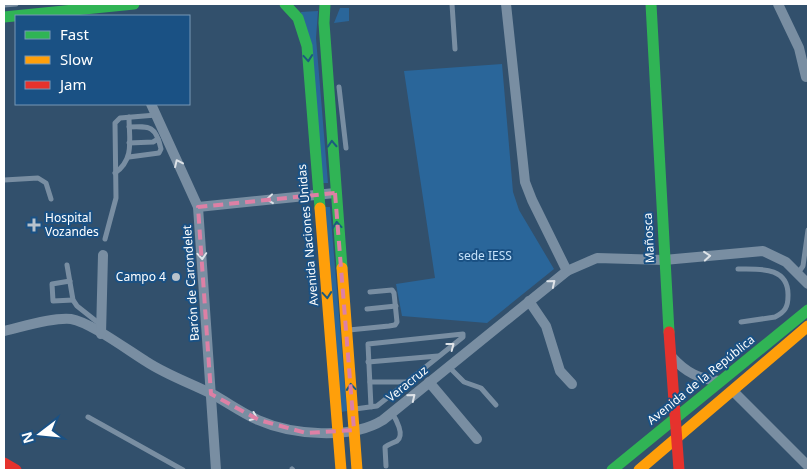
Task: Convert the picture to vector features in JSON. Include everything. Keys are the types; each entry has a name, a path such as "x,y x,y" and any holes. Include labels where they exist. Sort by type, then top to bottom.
{"main road":[{"path":"4,17 24,8 60,4"},
{"name":"Avenida Naciones Unidas","path":"285,4 298,18 307,46 341,470"},
{"path":"324,4 335,192 357,470"},
{"name":"Mañosca","path":"651,4 664,260 679,470"},
{"path":"32,15 128,8"},
{"name":"Avenida de la República","path":"612,470 721,381 784,320 808,310"},
{"path":"639,470 808,326"},
{"path":"4,464 16,470"}],"street":[{"path":"506,4 525,182 567,271"},
{"path":"778,4 798,48 806,77"},
{"name":"Barón de Carondelet","path":"152,105 198,207 216,470"},
{"path":"198,207 335,192"},
{"name":"Veracruz","path":"4,331 60,319 71,319 81,322 101,330 154,367 211,394 259,420 306,433 339,432 375,425 567,271 597,258 664,260 763,251 786,262 808,284"},
{"path":"101,330 103,255"},
{"path":"529,302 546,326 560,372 572,384"},
{"path":"671,356 684,370 693,375 721,381"},
{"path":"429,382 477,439"},
{"path":"733,391 808,466"}],"lane":[{"path":"4,5 16,4"},
{"path":"452,4 455,49"},
{"path":"339,87 346,148"},
{"path":"105,239 116,198 115,123 120,118 157,115"},
{"path":"115,173 125,164 129,157 128,117"},
{"path":"330,118 342,118"},
{"path":"129,127 149,127 155,132 160,152 129,157"},
{"path":"129,143 153,142 158,139"},
{"path":"4,180 38,178 46,183 51,198"},
{"path":"782,277 803,266 808,230"},
{"path":"67,264 73,300 77,306 90,315 101,330"},
{"path":"738,269 760,268 772,271 782,277 788,288 788,305 784,320 775,317 740,322"},
{"path":"70,281 52,284 53,301 73,300"},
{"path":"346,331 395,325 397,322 398,317 392,290 370,292"},
{"path":"367,309 396,306"},
{"path":"352,409 371,407 377,406 463,337 463,334 370,343 367,346 371,407"},
{"path":"368,362 438,356"},
{"path":"449,366 464,382 481,388 496,405"},
{"path":"370,382 406,382"},
{"path":"386,466 385,447 398,440 400,436 398,424 392,413"},
{"path":"88,417 183,470"}],"highlighted area":[{"path":"335,193 354,430 306,433 259,420 211,394 198,207"}],"green space":[{"path":"340,8 349,8 349,21 334,23"},
{"path":"318,11 316,38 328,183 322,183 301,12"},
{"name":"sede IESS","path":"502,64 513,192 519,210 554,269 487,323 402,316 396,284 435,278 404,71"},
{"path":"323,207 330,207 347,411 341,412"}],"traffic: fast":[{"path":"24,15 134,4"},
{"path":"285,4 298,18 307,46 320,208"},
{"path":"325,4 324,23 342,268"},
{"path":"651,4 669,332"},
{"path":"4,17 15,16"},
{"path":"612,470 808,310"}],"traffic: slow":[{"path":"320,208 341,470"},
{"path":"342,268 357,470"},
{"path":"639,470 808,326"}],"traffic: jam":[{"path":"669,332 679,470"},
{"path":"4,463 16,470"}],"place":[{"name":"Hospital Vozandes","path":"34,225"},
{"name":"Campo 4","path":"176,277"}]}
